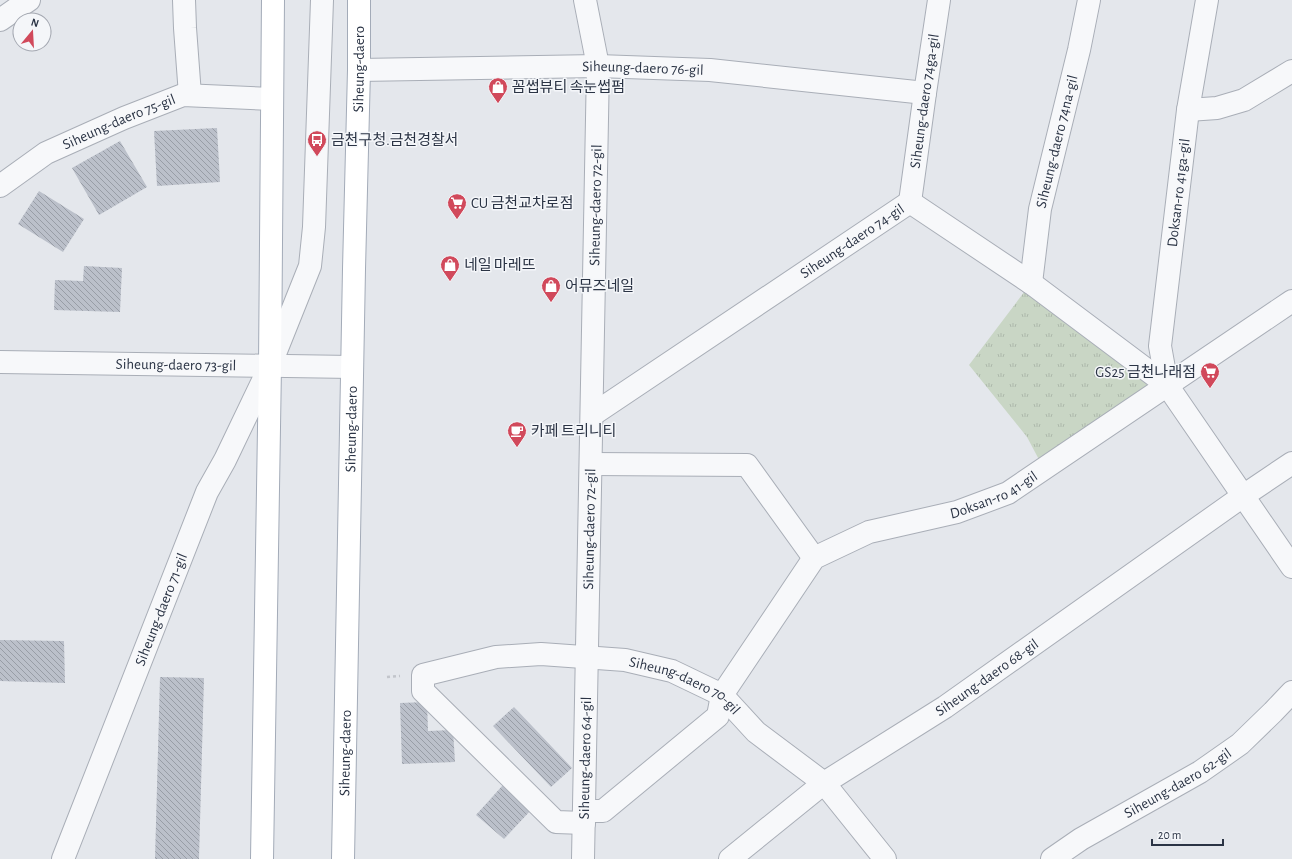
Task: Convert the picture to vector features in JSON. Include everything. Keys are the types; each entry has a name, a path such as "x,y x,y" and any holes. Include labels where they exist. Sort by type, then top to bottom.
{"main road":[{"path":"262,859 274,0"},
{"name":"Siheung-daero","path":"344,859 359,2"}],"street":[{"path":"0,20 29,0"},
{"path":"184,0 184,28 190,95"},
{"name":"Siheung-daero 71-gil","path":"64,859 207,492 225,460 270,366 310,266 314,227 322,0"},
{"name":"Siheung-daero 72-gil","path":"584,0 598,66 587,657"},
{"name":"Siheung-daero 74ga-gil","path":"910,202 924,94 939,0"},
{"name":"Siheung-daero 74na-gil","path":"1031,283 1040,208 1079,50 1089,0"},
{"name":"Doksan-ro 41ga-gil","path":"1167,386 1160,346 1188,110 1207,0"},
{"name":"Siheung-daero 76-gil","path":"359,70 598,66 710,70 924,94"},
{"path":"1188,110 1217,108 1244,100 1292,71"},
{"name":"Siheung-daero 75-gil","path":"0,186 46,153 124,118 183,95 272,99"},
{"name":"Siheung-daero 74-gil","path":"592,415 910,202 1031,283 1167,386"},
{"name":"Doksan-ro 41-gil","path":"814,558 869,532 957,512 1008,493 1292,300"},
{"name":"Siheung-daero 73-gil","path":"0,362 352,367"},
{"path":"1167,386 1292,567"},
{"name":"Siheung-daero 68-gil","path":"730,859 824,783 945,707 1292,463"},
{"path":"584,817 603,811 718,716 722,695 814,558 747,465 591,464"},
{"name":"Siheung-daero 70-gil","path":"584,817 556,822 423,691 423,675 496,657 540,654 625,660 672,671 722,695 756,732 824,783 885,859"},
{"name":"Siheung-daero 64-gil","path":"583,859 587,657"},
{"name":"Siheung-daero 62-gil","path":"1052,859 1081,839 1200,772 1240,744 1274,712 1292,692"}],"green space":[{"path":"1031,283 1167,385 1044,469 1027,437 969,365"}],"building":[{"path":"217,128 220,182 157,186 154,131"},
{"path":"120,141 147,187 99,215 72,168"},
{"path":"39,191 84,219 63,252 18,224"},
{"path":"84,266 122,268 120,312 54,310 55,280 83,281"},
{"path":"0,640 64,641 65,683 0,681"},
{"path":"160,677 204,678 199,859 155,859"},
{"path":"427,702 428,731 453,730 455,762 402,764 400,703"},
{"path":"514,707 572,768 551,787 493,726"},
{"path":"503,785 531,810 504,839 476,815"}],"place":[{"name":"꼼썹뷰티 속눈썹펌","path":"498,104"},
{"name":"금천구청.금천경찰서","path":"317,157"},
{"name":"CU 금천교차로점","path":"457,220"},
{"name":"네일 마레뜨","path":"450,282"},
{"name":"어뮤즈네일","path":"551,303"},
{"name":"GS25 금천나래점","path":"1210,389"},
{"name":"카페 트리니티","path":"517,448"}]}
